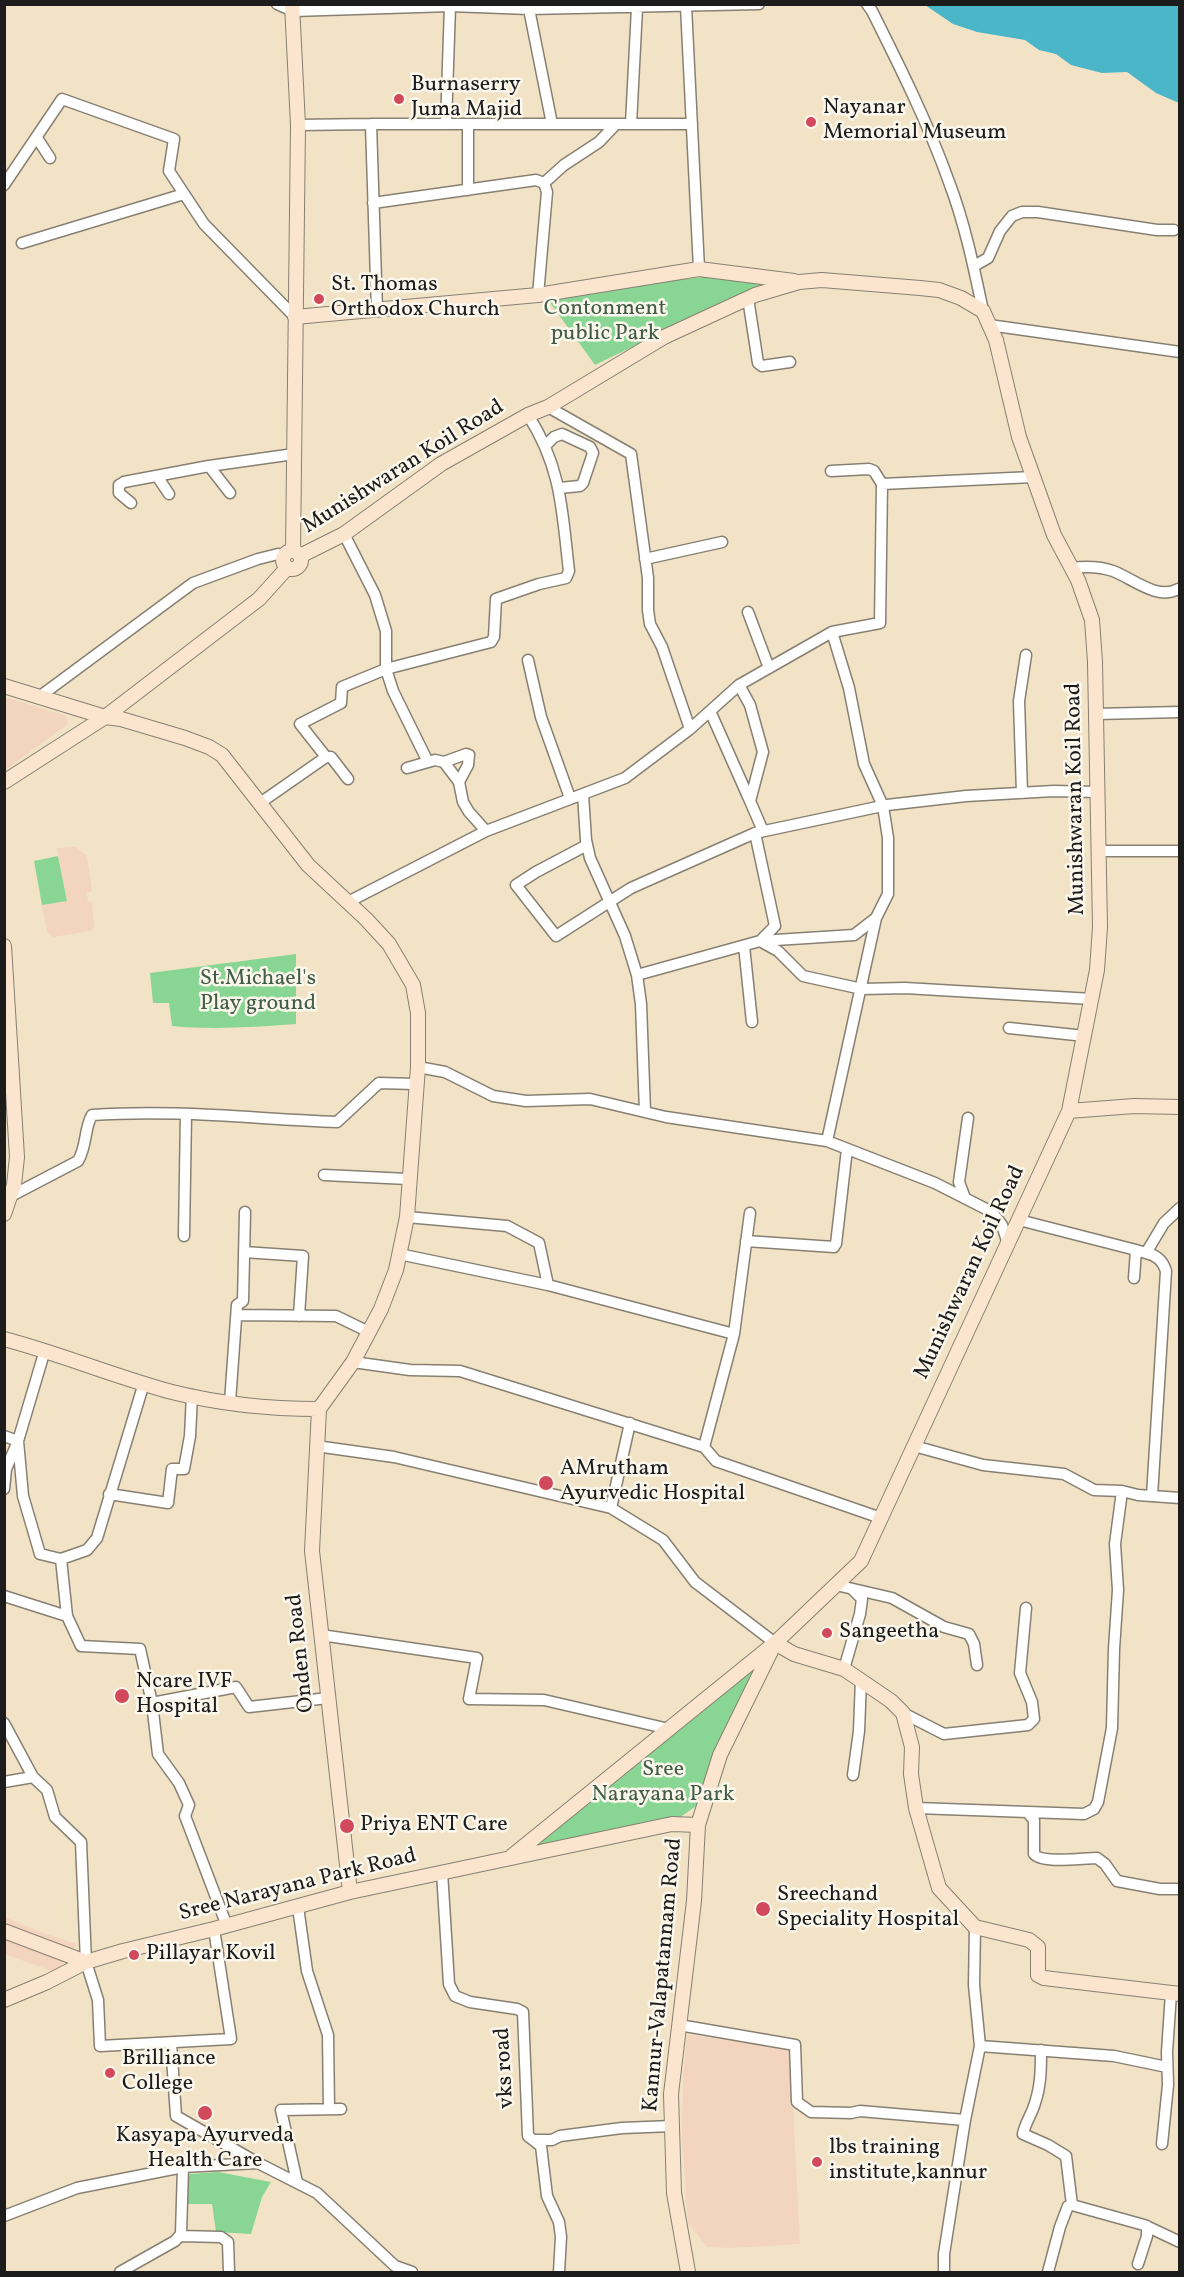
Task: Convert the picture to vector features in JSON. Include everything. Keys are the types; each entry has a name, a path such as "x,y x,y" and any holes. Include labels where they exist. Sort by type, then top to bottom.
{"main road":[{"path":"291,558 298,125 293,8"},
{"path":"295,317 538,295 699,269 799,282"},
{"name":"Munishwaran Koil Road","path":"4,782 105,717 259,599 291,558 344,534 441,464 548,407 664,338 748,298 799,282 822,280 939,290 961,298 983,311 990,325 996,340 1019,437 1054,535 1071,568 1092,620 1100,927 1097,970 1069,1111 861,1561 775,1643 512,1856"},
{"path":"4,686 105,717 140,725 215,750 222,755 308,865 389,944 413,985 418,1013 418,1067 406,1217 396,1270 381,1309 353,1362 319,1409 270,1408 192,1395 144,1383 4,1339"},
{"path":"4,946 17,1157 14,1185 4,1214"},
{"path":"1069,1111 1134,1106 1179,1107"},
{"name":"Onden Road","path":"319,1409 312,1551 350,1892"},
{"path":"775,1643 794,1654 844,1670 891,1701 903,1713 912,1747 911,1774 916,1808 939,1888 975,1927 1029,1940 1038,1947 1038,1975 1044,1978 1175,1993"},
{"name":"Kannur-Valapatannam Road","path":"688,2272 674,2193 671,2094 694,1901 698,1825 720,1755 775,1643"},
{"name":"Sree Narayana Park Road","path":"4,2001 86,1962 350,1892 672,1824 698,1825"},
{"path":"4,1931 86,1962"}],"street":[{"path":"277,4 293,8 450,6 529,9 759,4"},
{"path":"867,4 915,98 950,184 974,266 983,311"},
{"path":"446,124 450,6"},
{"path":"686,6 699,269"},
{"path":"631,124 637,8"},
{"path":"529,9 552,124"},
{"path":"4,185 62,99 174,139 169,171 204,224 295,317"},
{"path":"371,124 377,311"},
{"path":"544,183 564,165 599,142 616,124"},
{"path":"298,125 692,124"},
{"path":"468,125 468,190"},
{"path":"37,138 50,158"},
{"path":"373,202 536,180 544,183"},
{"path":"538,295 547,192 544,183"},
{"path":"22,243 184,194"},
{"path":"974,266 988,258 1000,231 1012,216 1022,212 1038,212 1157,230 1174,230"},
{"path":"748,298 758,363 762,366 790,362"},
{"path":"990,325 1179,352"},
{"path":"548,407 631,454 645,559 650,624 662,647 690,729"},
{"path":"326,758 300,724 341,703 342,687 386,669 491,642 494,637 496,599 539,584 566,578 569,571 560,488 545,446 528,416"},
{"path":"545,446 554,437 562,434 591,447 593,453 583,483 580,486 560,488"},
{"path":"131,503 119,493 119,485 209,466 294,454"},
{"path":"209,466 230,493"},
{"path":"348,902 486,831 625,778 690,729 739,686 832,632 879,623 882,484 874,471 869,469 831,471"},
{"path":"157,476 169,494"},
{"path":"882,484 1033,477"},
{"path":"344,534 375,596 386,631 386,669 393,691 428,762"},
{"path":"645,559 722,542"},
{"path":"39,697 193,583 258,559 278,554 291,558"},
{"path":"1071,568 1090,566 1113,571 1161,592 1172,593 1178,589"},
{"path":"748,612 769,668"},
{"path":"827,1141 876,918 888,894 888,838 883,806 864,764 849,688 832,632"},
{"path":"1022,793 1019,701 1026,655"},
{"path":"528,660 541,717 570,798"},
{"path":"739,686 750,705 763,752 750,801"},
{"path":"710,711 750,801 759,832 774,926 760,941"},
{"path":"1096,714 1179,712"},
{"path":"407,768 435,760 444,762 468,755 468,765 459,782"},
{"path":"260,803 326,758 331,757 348,779"},
{"path":"444,762 459,782 469,812 486,831"},
{"path":"587,845 516,885 556,936 631,888 759,832 883,806 966,796 1097,792"},
{"path":"583,794 587,845 594,869 625,936 637,975 641,1004 645,1112"},
{"path":"1098,850 1179,851"},
{"path":"637,975 760,941 854,935 876,918"},
{"path":"760,941 778,951 802,976 862,989 906,988 1092,999"},
{"path":"744,946 752,1022"},
{"path":"1009,1028 1085,1036"},
{"path":"418,1067 445,1072 494,1096 526,1101 590,1099 645,1112 827,1141 934,1183 992,1212 1002,1225 1008,1244"},
{"path":"10,1196 78,1161 83,1151 88,1122 92,1115 186,1114 337,1122 379,1083 416,1084"},
{"path":"184,1236 186,1114"},
{"path":"965,1198 959,1182 968,1118"},
{"path":"746,1241 835,1246 847,1149"},
{"path":"324,1175 408,1179"},
{"path":"1134,1278 1141,1252 1179,1208"},
{"path":"230,1402 237,1305 243,1301 245,1212"},
{"path":"704,1447 734,1334 750,1213"},
{"path":"406,1217 507,1226 538,1243 548,1285"},
{"path":"1018,1220 1141,1252 1160,1259 1164,1263 1166,1271 1152,1496"},
{"path":"244,1252 303,1256 299,1316"},
{"path":"399,1254 548,1285 734,1334"},
{"path":"237,1315 336,1316 369,1332"},
{"path":"4,1489 6,1470 18,1441 45,1350"},
{"path":"353,1362 410,1370 460,1371 704,1447 716,1461 881,1518"},
{"path":"18,1441 24,1497 40,1554 61,1559 81,1554 93,1546 103,1524 109,1494 144,1383"},
{"path":"109,1494 168,1503 172,1469 184,1469 192,1395"},
{"path":"611,1508 630,1423"},
{"path":"4,1436 18,1441"},
{"path":"316,1446 394,1457 611,1508 663,1540 695,1582 775,1643"},
{"path":"914,1446 983,1465 1064,1474 1094,1490 1179,1498"},
{"path":"916,1808 1084,1814 1094,1809 1098,1802 1112,1728 1118,1590 1115,1544 1122,1491"},
{"path":"4,1723 33,1777 47,1790 55,1817 81,1842 86,1962 98,2000 100,2046 231,2039 220,1927 185,1816 189,1805 179,1783 158,1754 152,1703 140,1648 81,1646 67,1616 61,1559"},
{"path":"836,1585 892,1598 944,1627 969,1634 974,1644 977,1665"},
{"path":"844,1670 862,1599 852,1589"},
{"path":"4,1596 67,1616"},
{"path":"903,1713 944,1734 1028,1725 1034,1719 1032,1702 1020,1673 1026,1608"},
{"path":"321,1635 477,1658 469,1699 544,1700 669,1729"},
{"path":"853,1775 858,1740 861,1680"},
{"path":"152,1703 236,1687 249,1707 328,1698"},
{"path":"4,1782 33,1777"},
{"path":"1028,1813 1034,1820 1034,1854 1038,1859 1046,1861 1097,1858 1105,1864 1117,1881 1160,1889 1179,1889"},
{"name":"vks road","path":"442,1872 449,1984 455,1996 470,2002 517,2009 523,2012 528,2136 541,2146 549,2204 559,2222 561,2237 559,2272"},
{"path":"298,1907 307,1971 327,2035 329,2109"},
{"path":"944,2272 944,2254 965,2120 980,2046 974,1985 975,1927"},
{"path":"1162,2144 1175,1993"},
{"path":"679,2025 795,2045 797,2102 811,2112 860,2111 965,2120"},
{"path":"171,2043 176,2116 258,2163 317,2193 394,2269 412,2272"},
{"path":"980,2046 1114,2056 1167,2067"},
{"path":"1041,2050 1041,2081 1035,2105 1023,2134 1066,2156 1072,2205"},
{"path":"297,2182 281,2110 340,2109"},
{"path":"535,2140 552,2140 560,2136 587,2132 672,2126"},
{"path":"4,2216 77,2188 183,2167 258,2163"},
{"path":"180,2236 183,2167"},
{"path":"1048,2272 1060,2227 1068,2206 1072,2205 1147,2226 1179,2242"},
{"path":"1138,2264 1147,2236 1147,2226"},
{"path":"120,2272 180,2236 226,2239 229,2272"}],"shaded area":[{"path":"5,697 66,716 68,724 5,770"},
{"path":"76,847 87,856 92,891 87,893 88,901 92,902 94,927 91,931 53,937 47,931 42,905 67,901 57,848"},
{"path":"4,1917 77,1944 57,1973 5,1954"},
{"path":"687,2035 790,2048 800,2244 707,2247 688,2223 682,2136"}],"green space":[{"name":"Contonment public Park","path":"724,275 764,283 595,365 548,300 628,285"},
{"path":"58,856 67,901 42,905 34,861"},
{"name":"St.Michael's Play ground","path":"296,954 296,1024 219,1028 172,1026 169,1003 153,1003 150,973"},
{"name":"Sree Narayana Park","path":"769,1650 715,1753 696,1806 679,1818 524,1850"},
{"path":"218,2172 271,2182 262,2197 251,2234 216,2232 212,2204 186,2204 187,2181 190,2174"}],"water":[{"path":"925,5 1179,5 1179,103 1156,93 1127,72 1102,73 1071,65 1056,54 1039,50 1025,40 977,32 953,24"}],"place":[{"name":"Burnaserry Juma Majid","path":"399,99"},
{"name":"Nayanar Memorial Museum","path":"811,122"},
{"name":"St. Thomas Orthodox Church","path":"319,299"},
{"name":"AMrutham Ayurvedic Hospital","path":"546,1483"},
{"name":"Sangeetha","path":"827,1633"},
{"name":"Ncare IVF Hospital","path":"122,1696"},
{"name":"Priya ENT Care","path":"347,1826"},
{"name":"Sreechand Speciality Hospital","path":"763,1909"},
{"name":"Pillayar Kovil","path":"134,1955"},
{"name":"Brilliance College","path":"110,2073"},
{"name":"Kasyapa Ayurveda Health Care","path":"205,2113"},
{"name":"lbs training institute,kannur","path":"817,2162"}]}
